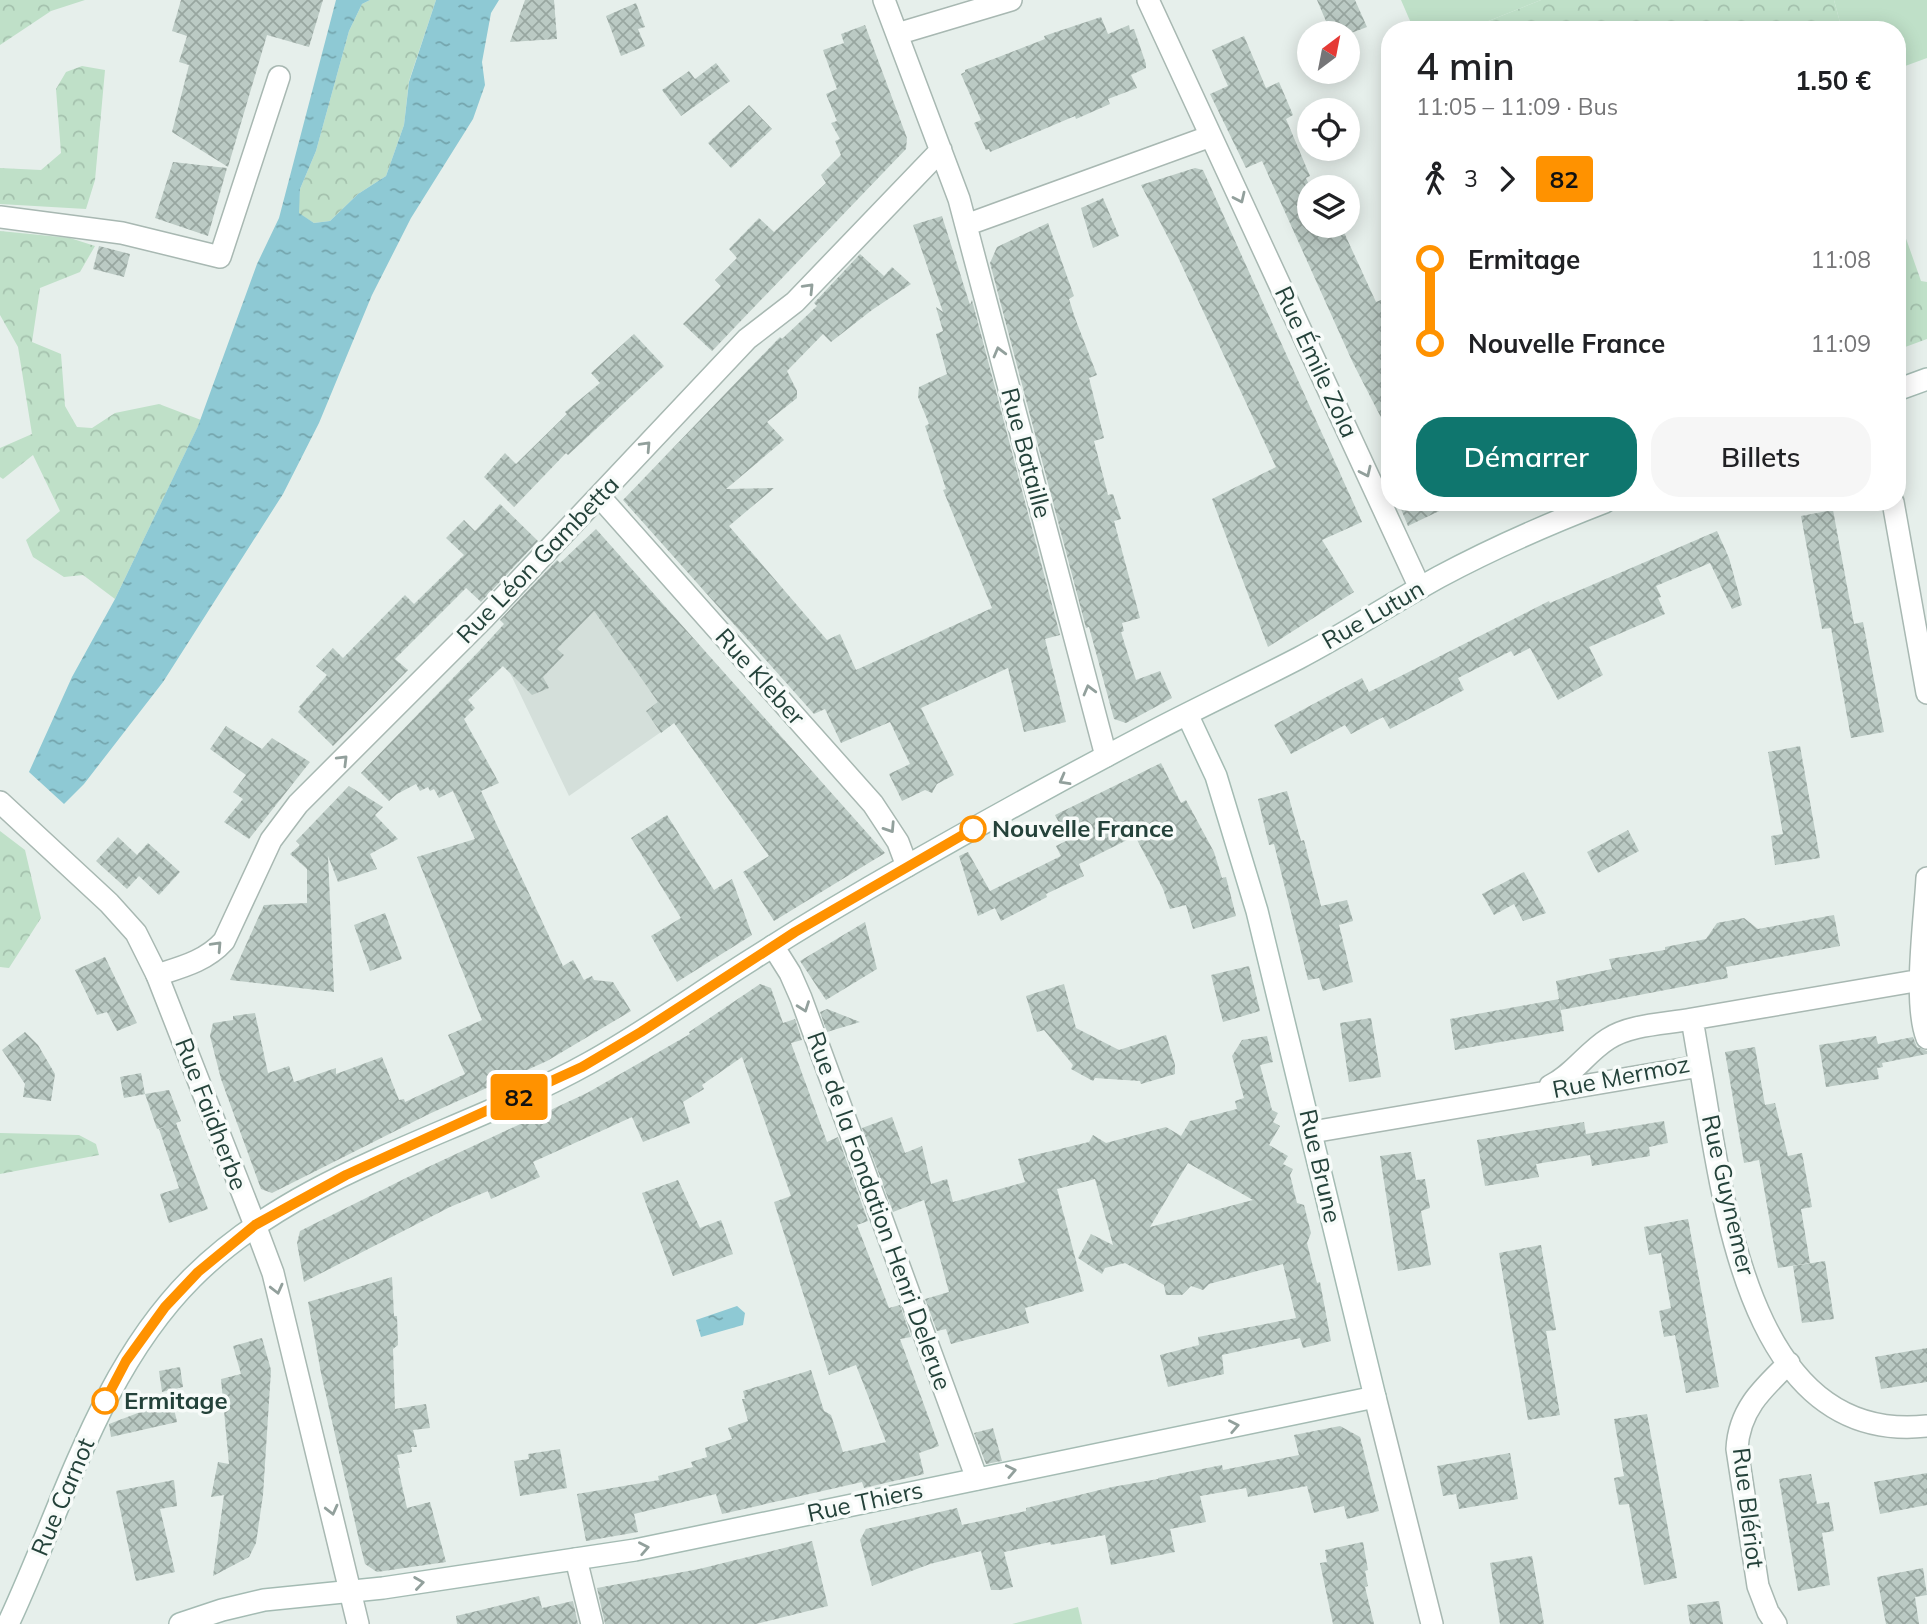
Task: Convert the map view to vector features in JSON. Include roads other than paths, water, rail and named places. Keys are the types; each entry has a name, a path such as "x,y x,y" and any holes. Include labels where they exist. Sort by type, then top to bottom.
{"street":[{"name":"Rue Bataille","path":"884,0 941,150 966,225 1107,756"},
{"path":"897,34 1011,0"},
{"name":"Rue Émile Zola","path":"1148,0 1381,503"},
{"path":"0,217 122,233 219,257 279,77"},
{"path":"966,225 1212,136"},
{"name":"Rue Léon Gambetta","path":"157,975 202,960 214,952 224,941 271,840 298,804 484,618 747,339 795,302 941,150"},
{"path":"1906,387 1927,379"},
{"name":"Rue Kleber","path":"599,496 864,794 894,834 907,866"},
{"name":"Rue Émile Zola","path":"1385,511 1420,588"},
{"name":"Rue Lutun","path":"1145,736 1296,659 1420,588 1522,536 1583,511"},
{"path":"1895,511 1927,693"},
{"name":"Rue Brune","path":"1188,714 1216,776 1266,941 1374,1397 1432,1624"},
{"name":"Rue Carnot","path":"8,1624 103,1407 126,1361 155,1320 186,1284 212,1259 255,1225 346,1175 582,1067 773,946 907,866 1145,736"},
{"name":"Rue Faidherbe","path":"4,806 124,918 145,948 157,975 273,1273 358,1624"},
{"path":"1927,878 1921,980 1921,1008 1927,1038"},
{"name":"Rue de la Fondation Henri Delerue","path":"773,946 799,991 977,1479"},
{"name":"Rue Mermoz","path":"1312,1132 1700,1066 1692,1019 1921,980"},
{"path":"1532,1094 1570,1075 1602,1043 1619,1033 1692,1019"},
{"name":"Rue Guynemer","path":"1700,1066 1736,1249 1768,1332 1809,1388 1834,1408 1847,1415 1889,1427 1927,1426"},
{"name":"Rue Blériot","path":"1776,1624 1758,1586 1737,1449 1749,1404 1789,1363"},
{"name":"Rue Thiers","path":"180,1624 250,1603 352,1592 576,1559 701,1537 1374,1397"},
{"path":"576,1559 592,1624"}],"water":[{"path":"336,0 370,0 362,4 349,31 316,151 300,189 299,213 314,223 330,221 358,194 386,176 404,125 409,82 436,0 499,0 491,13 482,62 485,85 473,119 411,218 372,295 319,423 283,494 163,682 84,784 64,804 29,772 72,677 115,599 198,426 257,264 279,218"},
{"path":"737,1306 745,1313 743,1325 701,1337 696,1320"}],"place":[{"name":"Nouvelle France","path":"973,829"},
{"name":"Ermitage","path":"105,1401"}]}
